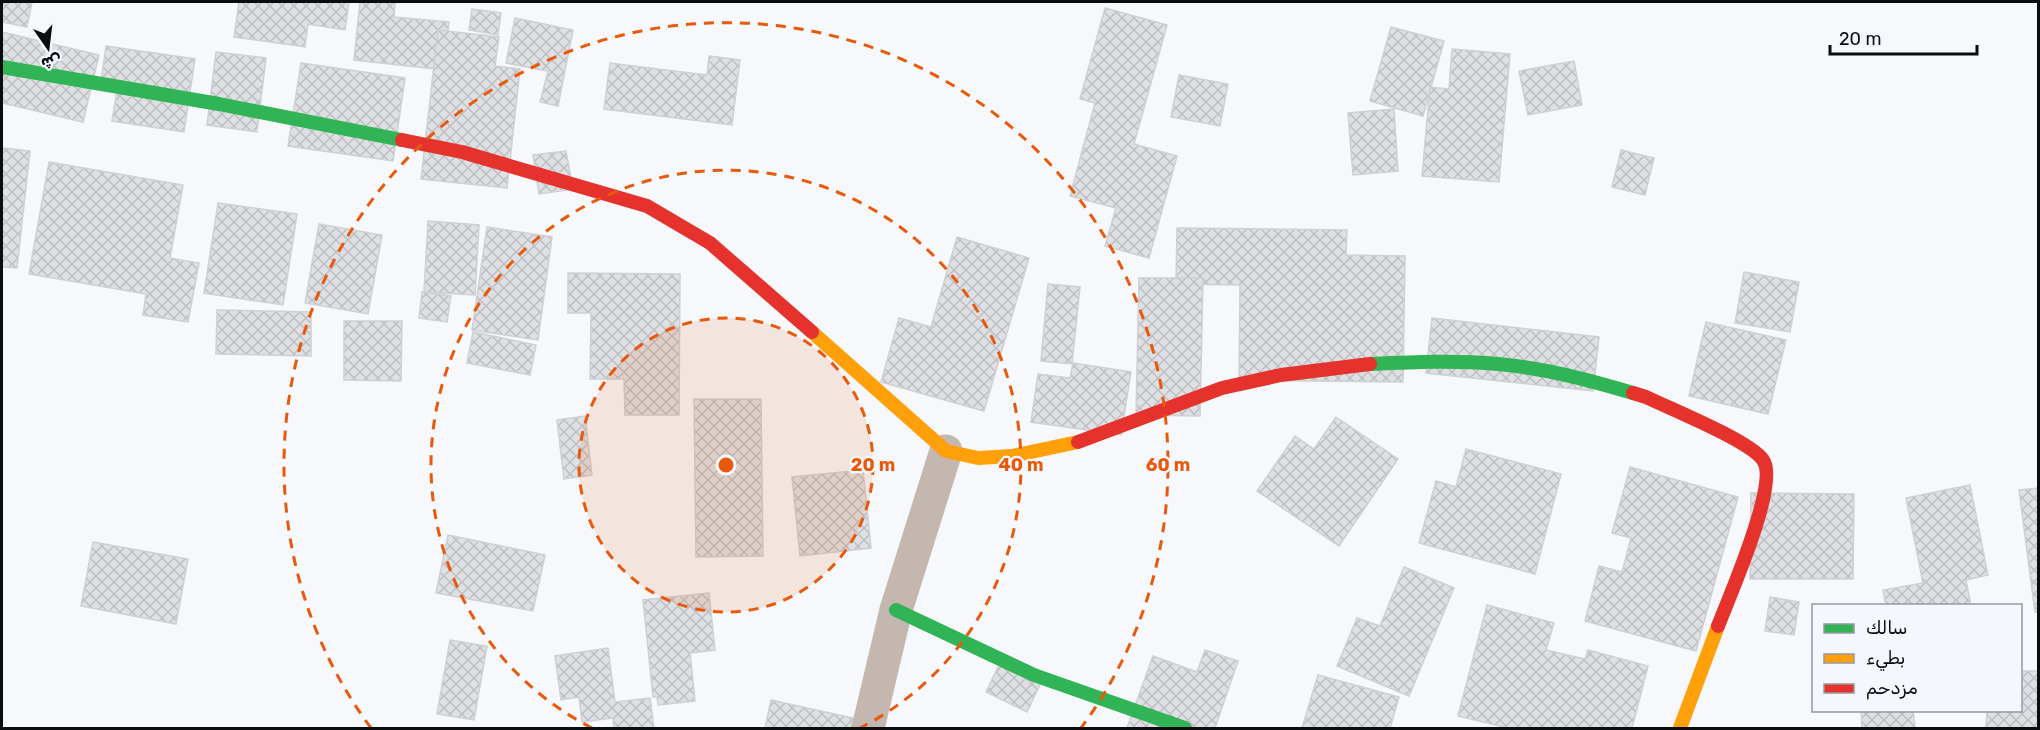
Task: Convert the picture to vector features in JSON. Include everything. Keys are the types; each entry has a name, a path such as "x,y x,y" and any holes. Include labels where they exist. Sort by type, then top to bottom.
{"street":[{"path":"2,67 219,104 462,152 647,206 710,243 945,451 978,459 1012,456 1071,445 1222,388 1281,375 1359,364 1428,362 1500,364 1574,376 1646,397 1746,445 1758,454 1766,466 1766,484 1759,518 1680,729"},
{"path":"868,729 896,610 945,451"},
{"path":"896,610 1034,675 1185,729"}],"building":[{"path":"2,2 32,2 27,27 2,22"},
{"path":"239,2 349,2 345,30 308,24 305,47 234,37"},
{"path":"360,2 395,2 394,17 449,22 444,70 354,60"},
{"path":"1105,8 1167,25 1134,144 1177,156 1149,258 1105,246 1116,208 1070,196 1095,103 1080,99"},
{"path":"472,9 501,13 498,35 469,30"},
{"path":"515,18 573,30 558,106 540,102 548,71 506,63"},
{"path":"1391,27 1444,41 1423,116 1370,101"},
{"path":"438,30 499,37 495,66 520,69 507,188 421,179"},
{"path":"2,32 99,55 83,122 2,103"},
{"path":"106,46 195,59 184,132 112,121 118,85 101,82"},
{"path":"1452,49 1510,54 1499,182 1422,176 1430,87 1449,89"},
{"path":"216,52 266,58 257,132 207,125"},
{"path":"709,56 740,60 732,125 604,109 610,63 707,75"},
{"path":"1574,61 1582,105 1528,115 1519,71"},
{"path":"301,63 405,78 393,161 288,146"},
{"path":"1179,75 1228,84 1220,126 1171,117"},
{"path":"1394,109 1398,171 1353,175 1348,113"},
{"path":"2,148 30,151 17,268 2,267"},
{"path":"1621,150 1654,158 1645,195 1612,187"},
{"path":"566,151 573,189 539,194 533,155"},
{"path":"49,162 183,185 170,258 199,263 188,322 143,315 146,294 29,274"},
{"path":"218,203 297,214 283,305 204,293"},
{"path":"428,221 479,225 475,295 424,292"},
{"path":"319,224 382,235 368,314 305,303"},
{"path":"487,227 552,237 538,340 472,330"},
{"path":"1177,228 1347,230 1346,255 1405,256 1403,382 1239,380 1240,285 1176,284"},
{"path":"957,237 1029,258 984,411 881,382 899,318 931,327"},
{"path":"1744,272 1799,282 1790,332 1735,323"},
{"path":"568,273 680,274 679,415 625,415 624,379 590,379 591,313 568,313"},
{"path":"1139,278 1203,278 1200,416 1136,415"},
{"path":"1048,284 1080,287 1072,364 1041,361"},
{"path":"422,292 451,296 447,322 419,318"},
{"path":"217,310 311,312 311,356 216,354"},
{"path":"1432,318 1599,337 1593,391 1426,373"},
{"path":"344,321 402,321 401,381 344,380"},
{"path":"1706,322 1786,340 1768,414 1689,396"},
{"path":"473,332 536,345 530,375 467,363"},
{"path":"1073,363 1131,372 1121,435 1031,422 1038,374 1070,378"},
{"path":"694,399 761,399 763,556 696,557"},
{"path":"585,416 592,475 564,479 557,420"},
{"path":"1336,417 1398,459 1339,546 1257,491 1295,436 1314,449"},
{"path":"1466,449 1561,474 1535,574 1419,543 1436,481 1456,487"},
{"path":"1630,467 1738,497 1696,651 1585,621 1599,566 1622,572 1631,538 1612,533"},
{"path":"863,470 871,548 800,556 792,477"},
{"path":"1970,485 1988,575 1966,580 1971,604 1886,604 1883,590 1923,583 1906,498"},
{"path":"2038,488 2038,612 2035,612 2019,490"},
{"path":"1751,493 1854,494 1853,579 1750,579"},
{"path":"448,535 545,555 533,611 436,593"},
{"path":"93,542 188,559 176,624 81,606"},
{"path":"1404,567 1454,588 1409,696 1337,666 1357,618 1380,626"},
{"path":"709,593 715,650 690,653 695,701 658,705 657,697 653,697 643,600"},
{"path":"1770,597 1799,602 1794,635 1765,631"},
{"path":"1487,605 1554,623 1546,650 1585,659 1588,650 1648,666 1632,728 1508,728 1458,716"},
{"path":"450,640 487,646 474,720 437,714"},
{"path":"608,648 615,702 650,698 654,728 614,728 613,718 582,722 579,697 561,700 555,656"},
{"path":"1205,650 1238,661 1215,728 1127,728 1153,656 1197,672"},
{"path":"1004,655 1045,674 1027,712 986,692"},
{"path":"2022,671 2038,671 2038,728 1986,728 1987,712 2022,712"},
{"path":"1318,675 1399,697 1390,728 1302,728"},
{"path":"771,700 853,718 851,728 765,728"},
{"path":"1861,712 1913,712 1915,728 1862,728"}],"traffic: fast":[{"path":"2,67 219,104 402,140"},
{"path":"1370,364 1450,362 1515,366 1566,375 1633,393"},
{"path":"896,610 1034,675 1185,728"}],"traffic: slow":[{"path":"812,332 946,451 978,458 1012,456 1078,442"},
{"path":"1680,728 1718,626"}],"traffic: jam":[{"path":"402,140 462,152 647,206 710,243 812,332"},
{"path":"1078,442 1222,388 1281,375 1370,364"},
{"path":"1633,393 1727,435 1755,452 1763,460 1766,473 1765,492 1759,515 1742,567 1718,626"}]}
